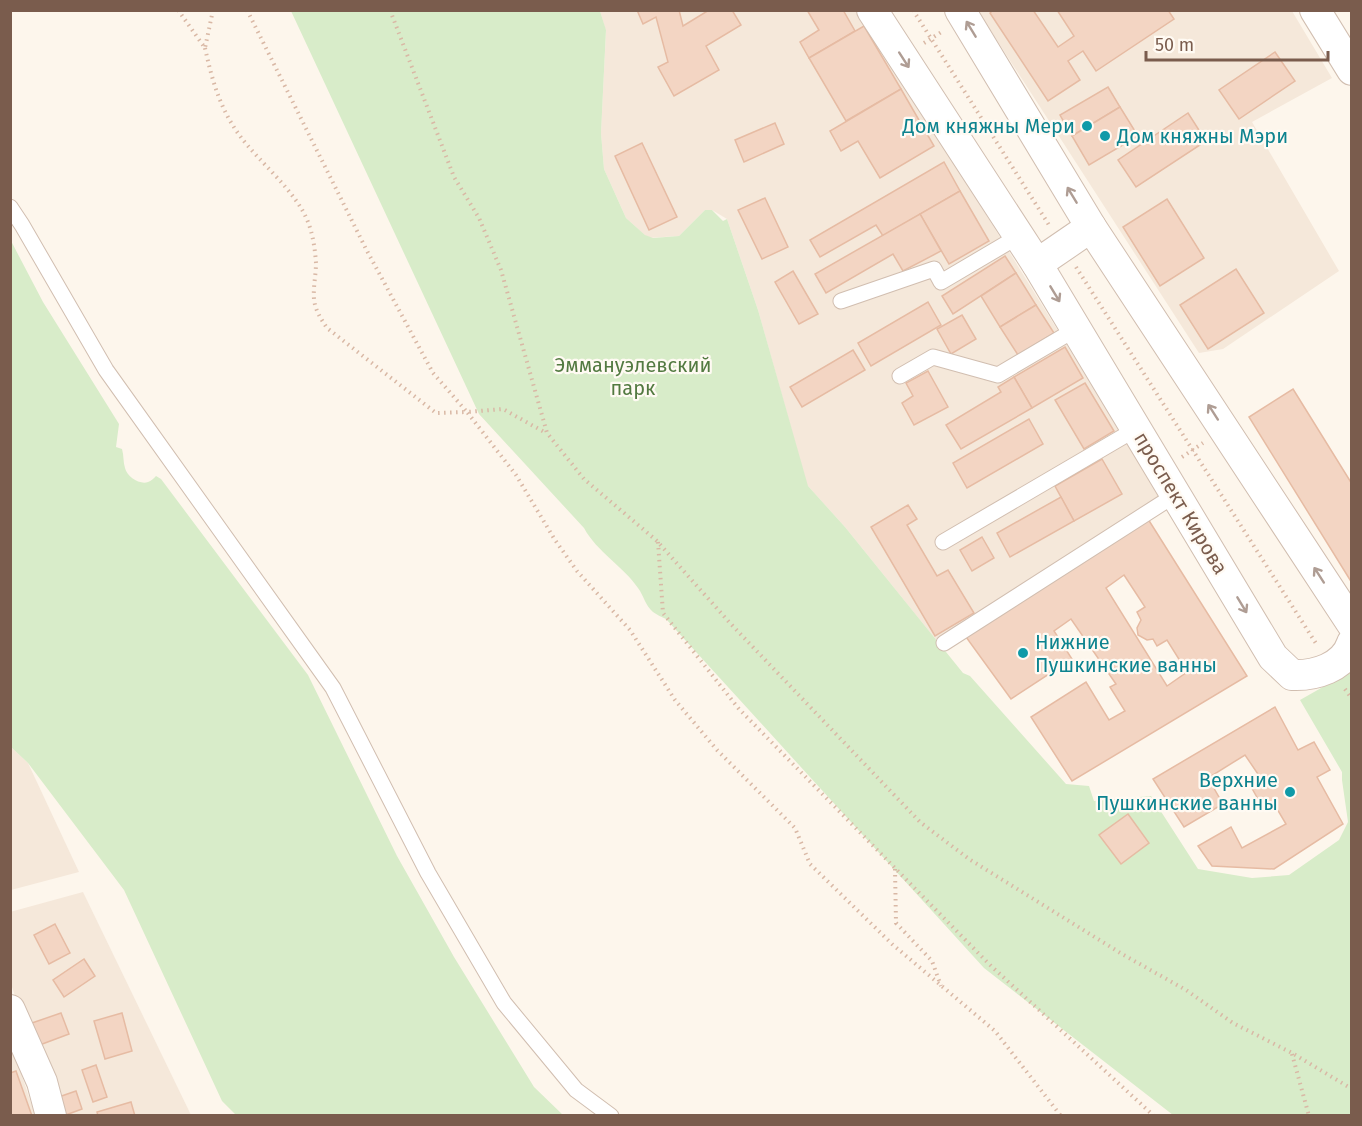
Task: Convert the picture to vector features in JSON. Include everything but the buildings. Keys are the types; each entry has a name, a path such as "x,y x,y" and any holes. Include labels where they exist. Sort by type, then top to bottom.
{"street":[{"name":"проспект Кирова","path":"872,10 1037,264 1273,657 1292,675 1310,676 1339,662 1352,643"},
{"path":"1315,10 1352,70"},
{"path":"962,14 1091,227 1352,624"},
{"path":"1037,264 1091,227"},
{"path":"10,1010 42,1082 51,1116"}],"lane":[{"path":"10,207 106,370 333,688 428,873 504,1003 576,1090 611,1116"},
{"path":"841,302 934,269 940,282 1019,236"},
{"path":"900,376 933,357 998,375 1076,329"},
{"path":"943,542 1136,429"},
{"path":"944,643 1168,483"}],"path":[{"path":"178,10 205,48 214,89 227,117 246,143 279,180 307,220 316,261 314,300 318,314 327,328 436,412 503,409 547,434 584,479 657,541 729,622 920,822 969,859 1122,954 1186,990 1233,1023 1292,1053 1352,1089"},
{"path":"205,48 213,10"},
{"path":"247,10 366,249 433,373 516,475 555,540 578,571 630,630 675,700 717,750 795,828 810,864 892,944 995,1031 1061,1116"},
{"path":"390,10 454,177 479,218 501,270 547,434"},
{"path":"913,10 1352,699"},
{"path":"901,56 931,39 962,14"},
{"path":"1168,483 1193,450 1224,429"},
{"path":"657,541 663,613 739,709 989,964 1154,1116"},
{"path":"895,869 896,923 932,961 942,987"},
{"path":"1292,1053 1309,1116"}],"shaded area":[{"path":"600,11 860,11 1161,497 937,641 845,527 807,485 758,310 727,219 712,210 705,210 679,236 648,238 626,218 604,169 601,133 606,31"},
{"path":"978,11 1292,11 1332,78 1252,122 1339,271 1223,349 1199,353"},
{"path":"11,747 28,763 79,872 11,890"},
{"path":"83,892 191,1115 55,1115 11,984 10,912"},
{"path":"10,1044 18,1064 35,1115 11,1115"}],"green space":[{"name":"Эммануэлевский парк","path":"291,11 600,11 606,30 601,133 604,169 626,218 645,235 653,238 679,236 705,210 712,210 723,221 727,219 758,310 808,486 845,527 963,673 970,676 1066,784 1089,786 1094,801 1151,796 1198,869 1252,878 1289,875 1339,840 1348,822 1342,772 1300,700 1351,671 1351,1115 1173,1115 984,968 666,619 650,609 632,580 589,537 584,528 479,414"},
{"path":"10,239 43,302 119,424 116,447 122,449 126,471 131,477 145,483 156,476 161,479 308,675 397,856 454,957 534,1087 563,1115 237,1116 222,1101 124,890 28,763 11,747"}],"place":[{"name":"Дом княжны Мери","path":"1087,126"},
{"name":"Дом княжны Мэри","path":"1105,136"},
{"name":"Нижние Пушкинские ванны","path":"1023,653"},
{"name":"Верхние Пушкинские ванны","path":"1290,792"}]}
